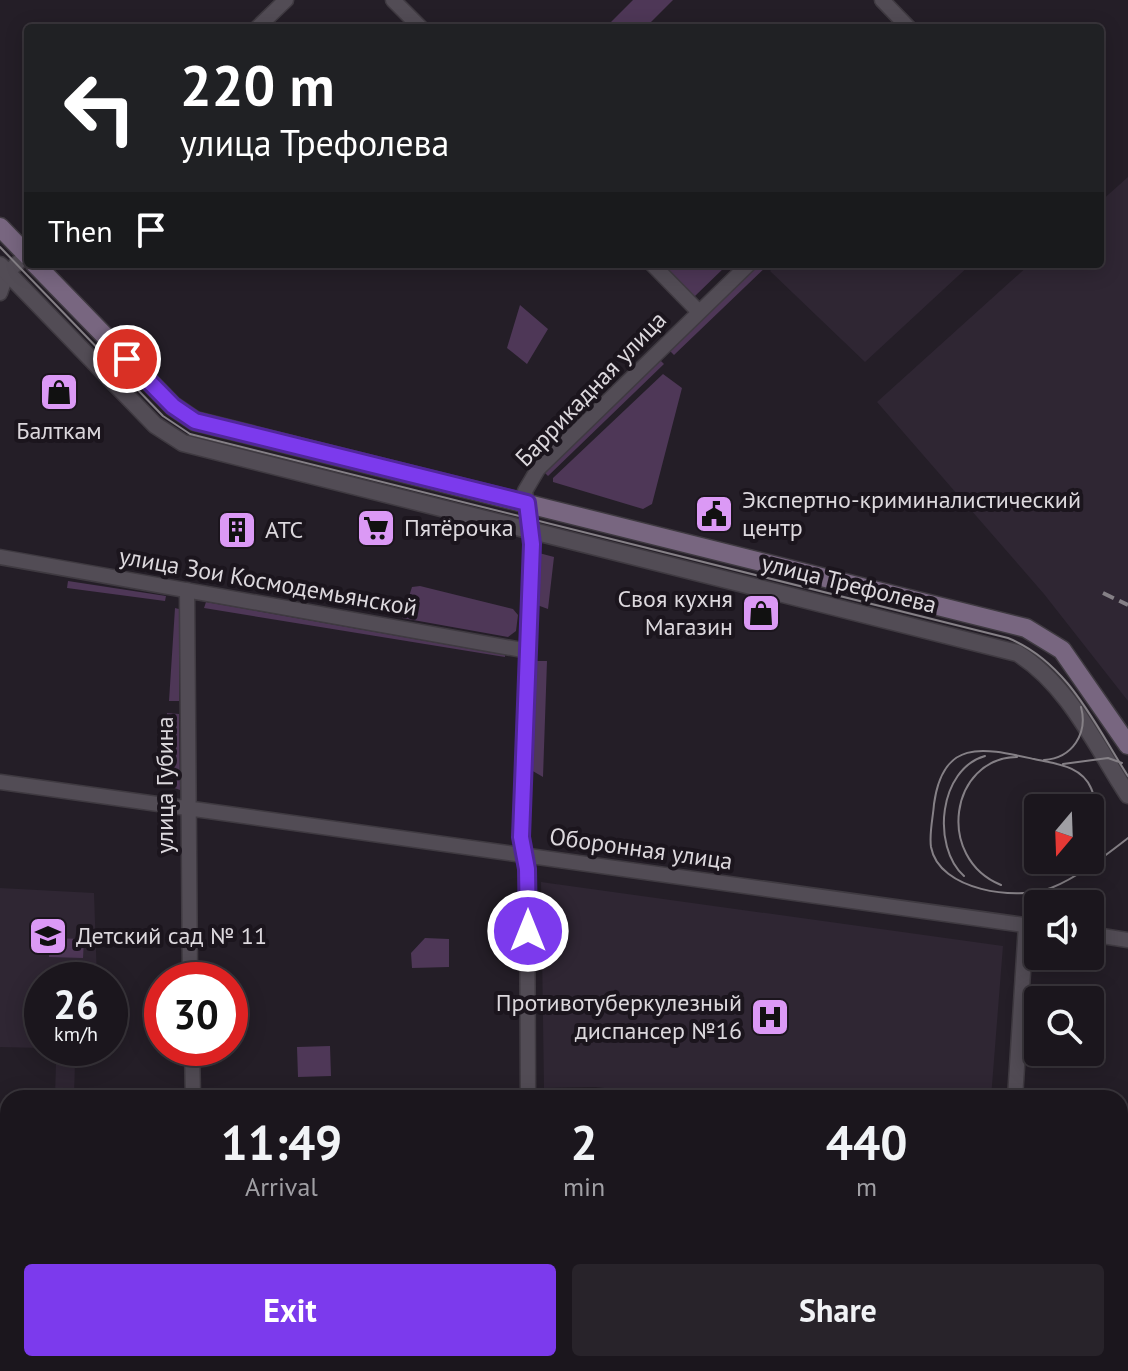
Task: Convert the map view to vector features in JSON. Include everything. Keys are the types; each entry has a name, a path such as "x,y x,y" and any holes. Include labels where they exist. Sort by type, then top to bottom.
{"main road":[{"name":"улица Трефолева","path":"0,227 24,252"},
{"name":"улица Трефолева","path":"40,268 173,406 195,421 1026,628 1062,650 1128,745"}],"street":[{"path":"261,24 286,0"},
{"path":"393,0 417,24"},
{"path":"882,0 905,24"},
{"path":"0,293 4,269 24,259"},
{"path":"656,268 699,312"},
{"name":"Баррикадная улица","path":"528,1090 525,855 521,837 530,531 525,491 538,469 745,268"},
{"name":"улица Трефолева","path":"4,269 155,425 183,443 1017,653 1032,662 1062,693 1128,795"},
{"name":"улица Зои Космодемьянской","path":"0,557 528,651"},
{"name":"улица Губина","path":"187,590 186,809 190,962"},
{"name":"Оборонная улица","path":"0,782 1024,925"},
{"path":"1104,936 1128,940"},
{"path":"1016,1090 1028,970"},
{"path":"192,1066 193,1090"}],"shaded area":[{"path":"633,0 673,0 649,24 609,24"},
{"path":"1128,177 1128,701 1044,594 877,402 1026,268 1104,268 1104,198"},
{"path":"666,268 724,268 694,297"},
{"path":"756,268 765,268 674,355 670,351"},
{"path":"773,268 967,268 865,362 770,271"},
{"path":"520,305 548,329 527,364 507,348"},
{"path":"660,360 664,364 548,476 544,472"},
{"path":"663,374 682,388 652,504 643,509 553,482 553,478"},
{"path":"539,553 554,557 548,609 537,605"},
{"path":"68,581 166,596 165,601 67,588"},
{"path":"420,586 513,609 518,615 516,631 508,637 402,618 412,587"},
{"path":"206,602 505,655 505,657 204,608"},
{"path":"175,608 179,609 179,701 169,701"},
{"path":"535,661 547,661 543,777 531,770"},
{"path":"167,713 179,714 180,790 163,784"},
{"name":"Противотуберкулезный диспансер №16","path":"541,882 1003,946 992,1090 544,1088"},
{"name":"Детский сад № 11","path":"0,888 94,893 96,962 24,962 24,1048 0,1047"},
{"path":"49,938 84,939 83,958 49,957"},
{"path":"425,938 449,939 449,967 412,968 411,953"},
{"path":"330,1046 331,1076 298,1077 297,1047"},
{"path":"56,1066 75,1066 74,1090 55,1090"}],"tram line":[{"path":"0,247 163,416 190,434 1008,638 1029,649 1064,679 1128,776"},
{"path":"1044,760 1063,755 1076,742 1082,726 1081,707"},
{"path":"1078,874 1061,884 1036,892 1000,892 964,883 948,874 937,862 931,847 934,804 946,768 956,758 982,751 1059,764 1081,774 1093,794"},
{"path":"964,876 947,846 945,810 949,792 958,776 970,764 985,756"},
{"path":"1001,885 980,872 966,854 959,833 959,811 965,791 977,774 994,762 1017,757"},
{"path":"1063,764 1108,758 1122,763"},
{"path":"1104,856 1128,838"}],"railway":[{"path":"1103,593 1128,605"}],"place":[{"name":"Балткам","path":"59,392"},
{"name":"Экспертно-криминалистический центр","path":"714,514"},
{"name":"Пятёрочка","path":"376,528"},
{"name":"АТС","path":"237,530"},
{"name":"Своя кухня Магазин","path":"761,613"},
{"name":"Детский сад № 11","path":"48,936"},
{"name":"Противотуберкулезный диспансер №16","path":"770,1017"}],"route":[{"path":"127,359 173,406 205,425 527,503 532,549 521,837 527,869 528,931"}]}
